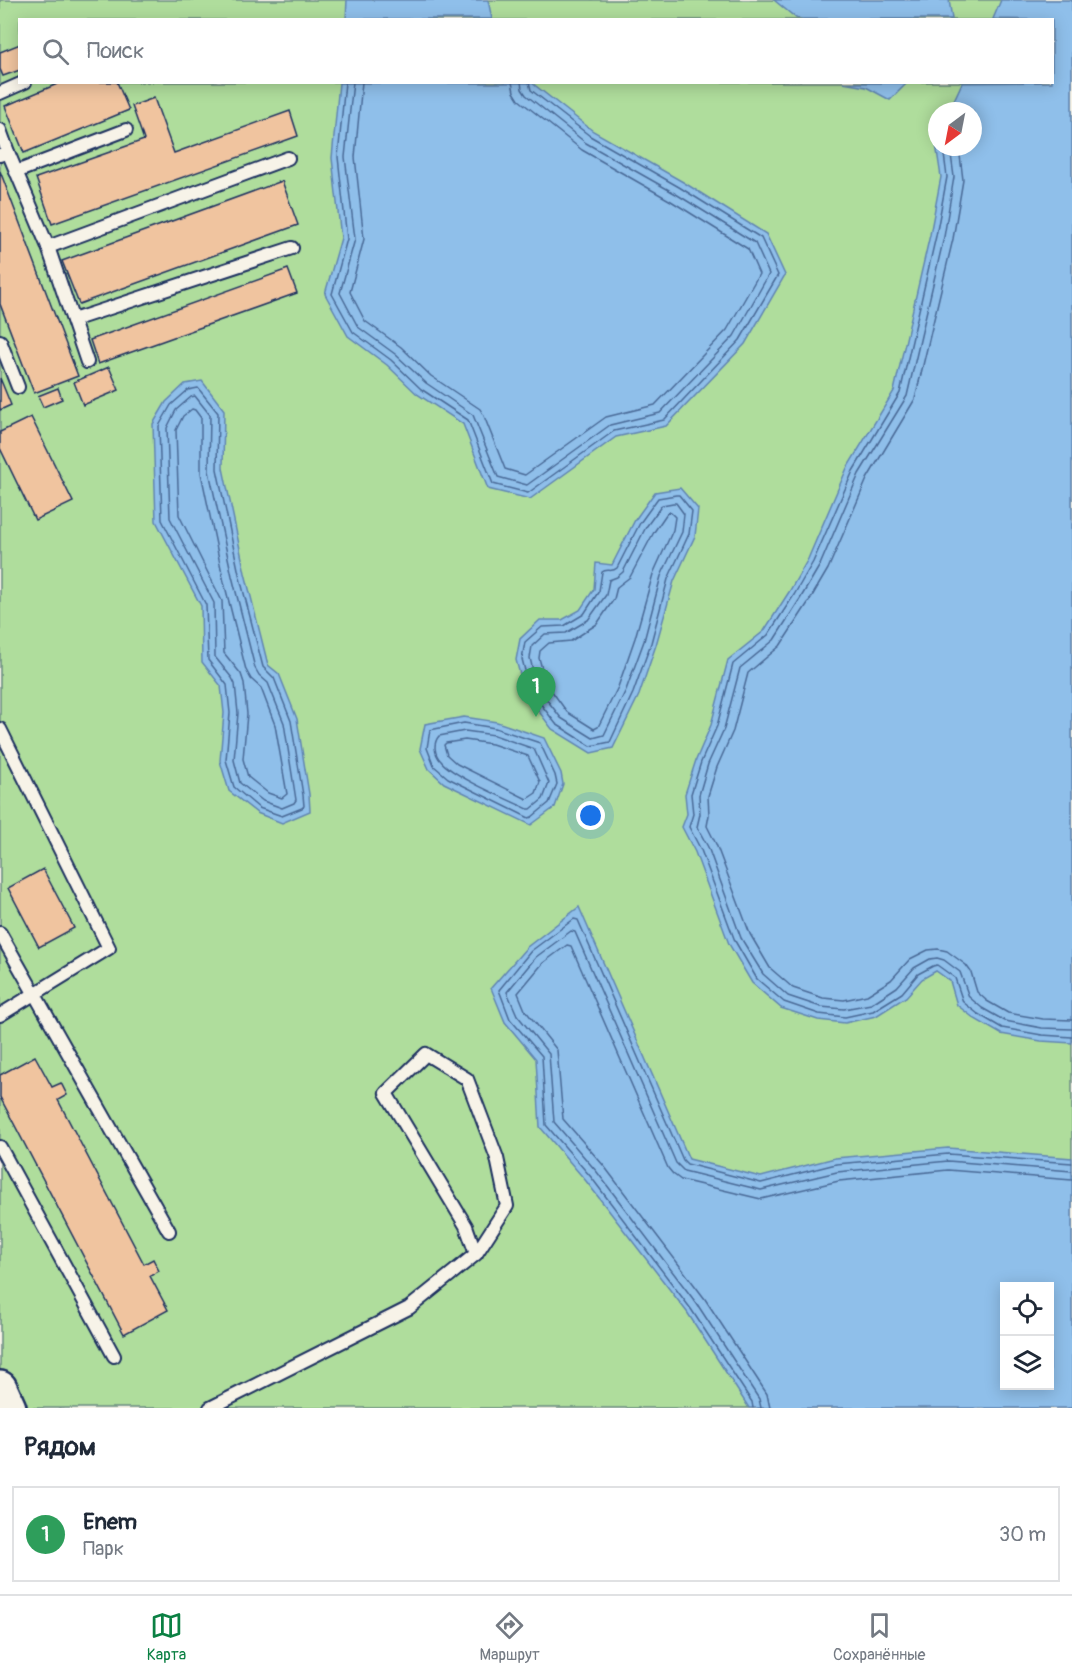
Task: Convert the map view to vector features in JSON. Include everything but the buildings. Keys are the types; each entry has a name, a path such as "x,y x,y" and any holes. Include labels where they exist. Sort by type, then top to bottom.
{"street":[{"path":"0,1388 9,1408"}],"lane":[{"path":"0,93 20,84"},
{"path":"0,130 4,154 16,172 48,247 87,362"},
{"path":"16,172 126,130"},
{"path":"48,247 288,158"},
{"path":"73,320 292,249"},
{"path":"0,341 18,387"},
{"path":"0,729 109,948 0,1015"},
{"path":"0,933 169,1231"},
{"path":"210,1408 409,1308 476,1254 507,1206 498,1158 467,1079 426,1054 386,1092 466,1226 476,1254"},
{"path":"0,1147 114,1356"}],"green space":[{"path":"0,0 1072,0 1072,1408 0,1408"}],"water":[{"path":"347,0 488,0 492,18 346,18"},
{"path":"774,0 949,0 952,18 796,18"},
{"path":"1001,0 1072,0 1072,1043 1041,1041 1001,1034 957,1005 950,981 936,971 922,979 906,997 876,1016 845,1023 818,1020 781,1008 752,983 729,944 695,852 682,827 687,814 685,794 711,725 728,660 764,631 789,592 808,559 847,468 894,391 941,177 938,156 982,156 982,102 953,102 962,84 1054,84 1054,18 993,18"},
{"path":"339,84 533,84 593,131 683,182 766,234 785,275 745,344 666,426 616,437 530,499 488,489 463,424 417,394 387,365 348,336 325,294 341,238 332,158"},
{"path":"849,84 906,84 890,100 866,87"},
{"path":"202,381 224,410 223,468 245,573 268,665 279,674 297,719 310,811 282,823 257,813 229,791 220,761 224,713 221,686 202,662 201,606 156,521 153,424 166,402 185,384"},
{"path":"680,488 698,509 695,536 674,581 639,695 613,748 591,753 552,729 525,693 516,660 520,639 540,620 562,620 580,610 594,589 596,563 612,565 635,520 655,492"},
{"path":"464,717 497,722 544,738 561,773 563,784 555,807 531,825 444,783 429,769 420,749 425,724"},
{"path":"579,907 689,1159 761,1177 835,1158 948,1148 1072,1158 1072,1408 749,1408 687,1312 586,1181 540,1127 536,1059 505,1022 491,988 527,947"}],"place":[{"name":"Enem","path":"536,717"}]}
